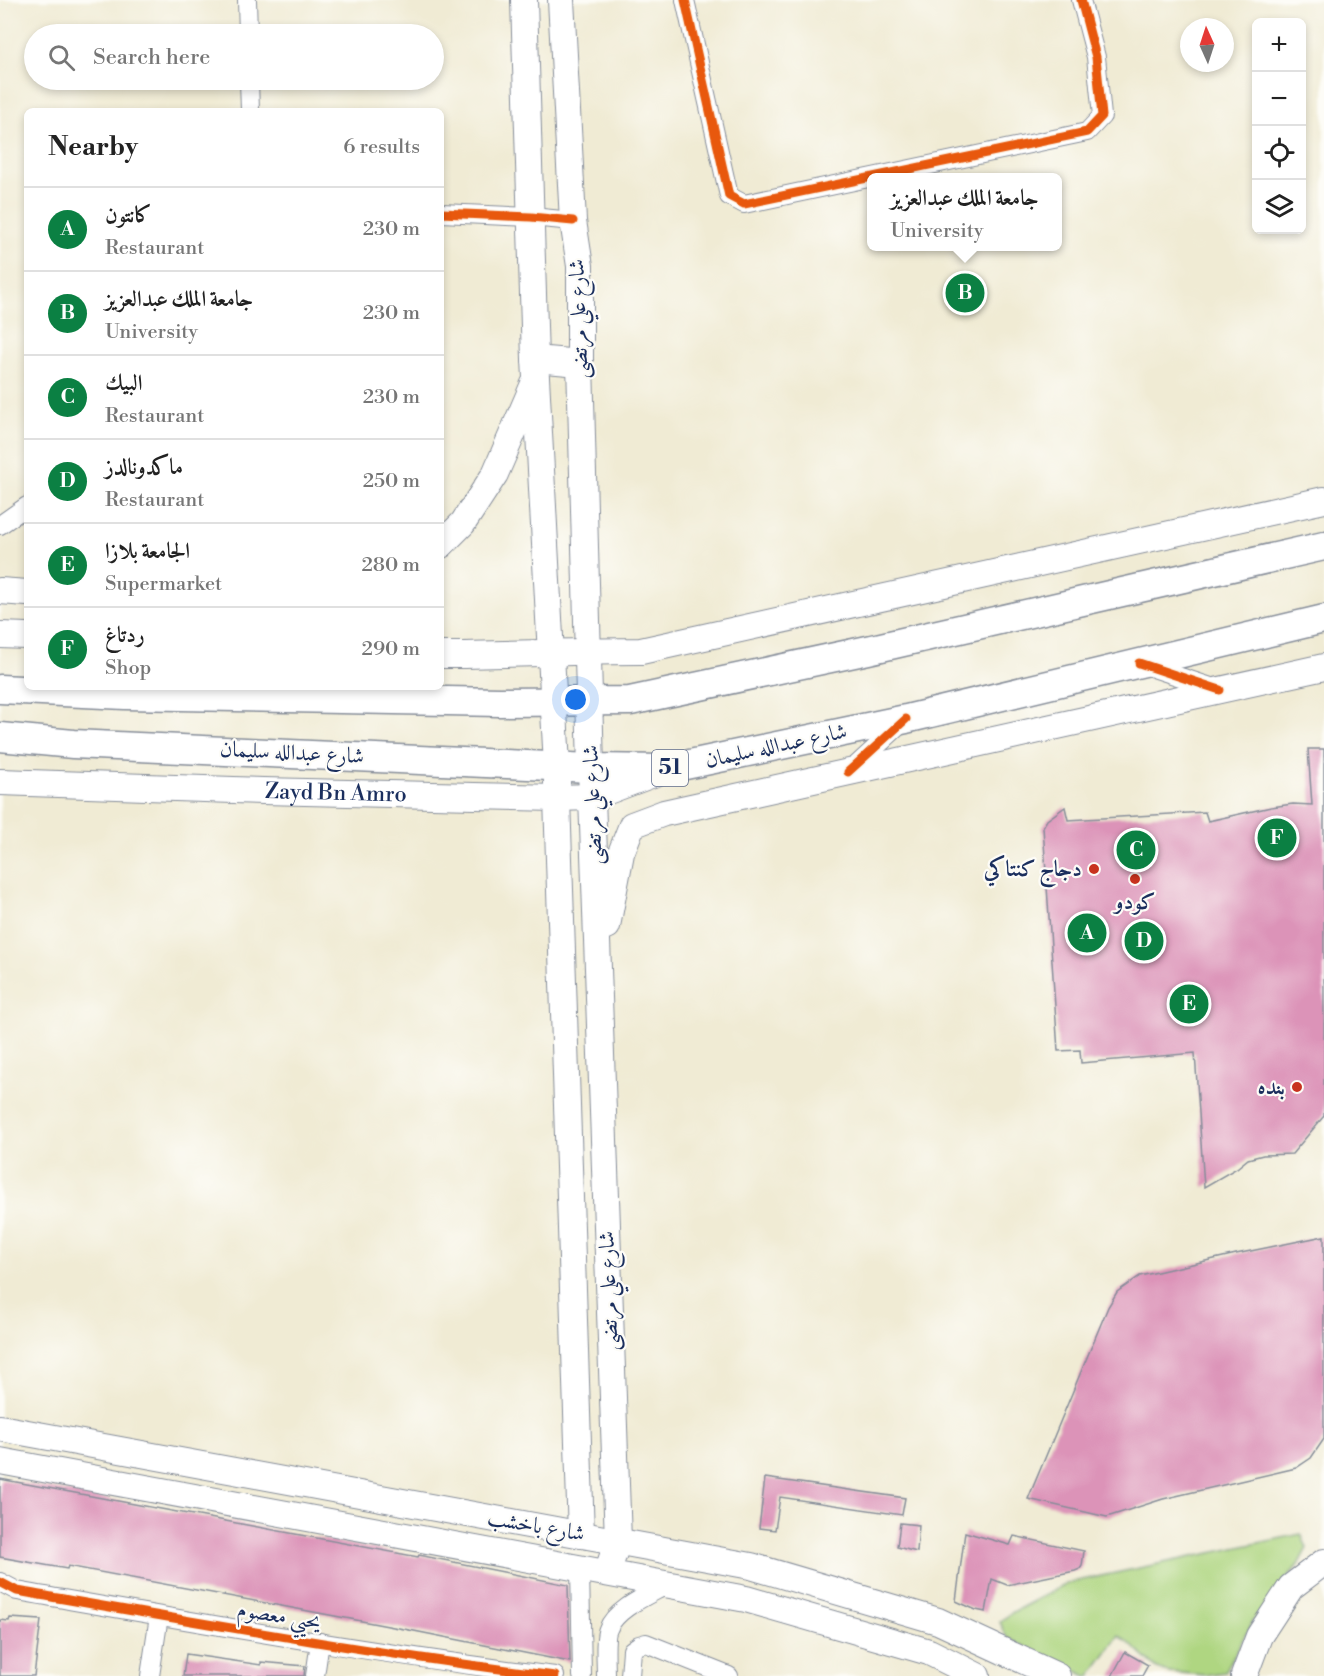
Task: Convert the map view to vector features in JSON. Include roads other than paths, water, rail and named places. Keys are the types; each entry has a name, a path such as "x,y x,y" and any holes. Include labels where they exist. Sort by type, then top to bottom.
{"main road":[{"name":"شارع علي مرتضى","path":"524,0 536,369 557,766 581,1534"},
{"name":"شارع علي مرتضى","path":"561,0 573,221 580,266 580,363 589,702 618,1541 607,1573"},
{"path":"444,542 463,523 495,474 536,369 580,363"},
{"path":"444,655 641,651 1324,500"},
{"path":"28,690 124,695 630,702 1324,546"},
{"path":"0,591 24,593"},
{"name":"شارع عبدالله سليمان","path":"6,742 591,768 666,769 906,719 1324,619"},
{"path":"0,634 24,636"},
{"path":"598,970 621,853 632,825 664,813 1324,667"},
{"path":"9,689 24,690"},
{"name":"Zayd Bn Amro","path":"0,782 263,792 557,798 592,797 666,769"},
{"name":"شارع باخشب","path":"0,1428 751,1566 938,1621 1057,1676"},
{"name":"شارع باخشب","path":"0,1461 746,1599 929,1652 977,1676"},
{"path":"1244,1676 1259,1636 1291,1587 1324,1562"}],"street":[{"path":"247,0 248,24"},
{"path":"685,0 729,196 744,204 867,178"},
{"path":"892,173 1087,132 1102,116 1096,57 1081,0"},
{"path":"249,90 250,108"},
{"path":"444,213 573,221"},
{"path":"0,525 24,508"},
{"path":"1140,663 1220,690"},
{"path":"848,772 906,719"},
{"path":"580,1569 582,1676"},
{"name":"يحيي معصوم","path":"0,1582 8,1592 320,1642 447,1669 555,1676"},
{"path":"606,1676 607,1630 616,1616 668,1584"},
{"path":"150,1676 159,1616"},
{"path":"315,1676 320,1642"},
{"path":"630,1676 632,1650 646,1643 729,1676"}],"place":[{"name":"جامعة الملك عبدالعزيز","path":"965,293"},
{"name":"ردتاغ","path":"1277,838"},
{"name":"البيك","path":"1136,850"},
{"name":"دجاج كنتاكي","path":"1094,869"},
{"name":"كودو","path":"1135,879"},
{"name":"كانتون","path":"1087,933"},
{"name":"ماكدونالدز","path":"1144,941"},
{"name":"الجامعة بلازا","path":"1189,1004"},
{"name":"بنده","path":"1297,1087"}]}
